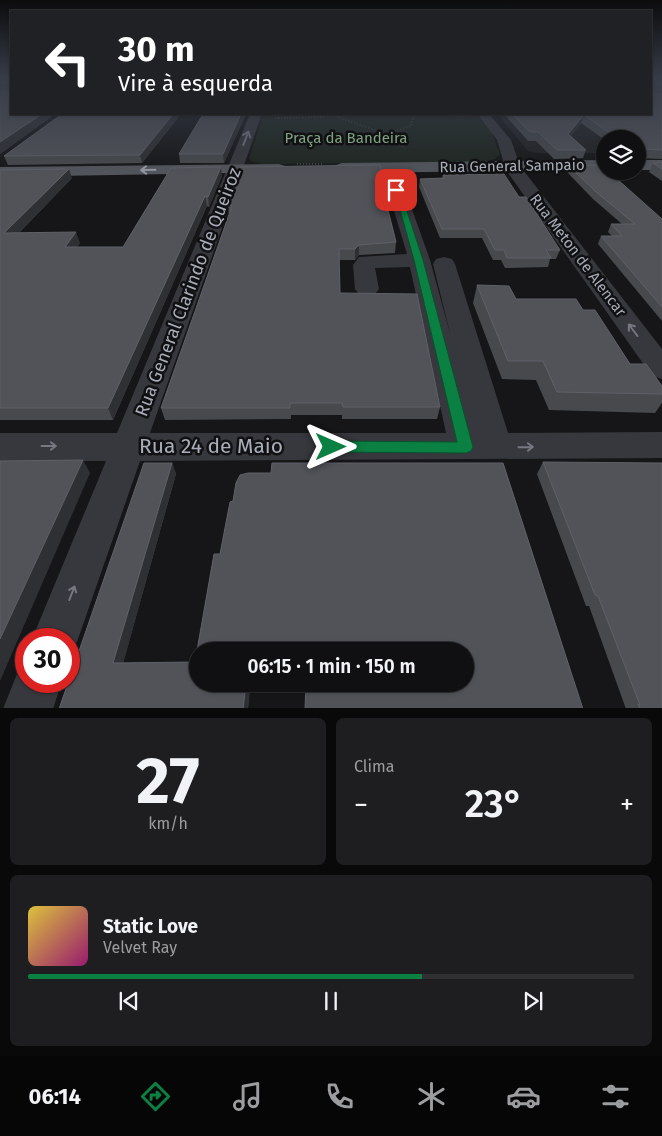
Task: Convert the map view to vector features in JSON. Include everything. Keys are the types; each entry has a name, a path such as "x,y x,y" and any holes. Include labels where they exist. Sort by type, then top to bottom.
{"main road":[{"path":"646,156 662,156"},
{"path":"509,157 596,157"},
{"name":"Rua General Sampaio","path":"323,168 389,167 509,157 596,165"},
{"path":"646,165 662,165"},
{"path":"0,172 296,168"}],"street":[{"name":"Rua Meton de Alencar","path":"484,115 504,140 509,157 662,369"},
{"name":"Rua General Clarindo de Queiroz","path":"59,628 255,116"},
{"path":"389,167 431,262 481,447"},
{"path":"367,289 364,265 367,262 431,262"},
{"name":"Rua 24 de Maio","path":"0,447 662,445"},
{"path":"28,708 34,693"}],"path":[{"path":"255,116 337,117 352,115"},
{"path":"400,115 450,116"},
{"path":"386,134 412,126 413,116"},
{"path":"337,117 386,134 407,149"}],"shaded area":[{"path":"498,115 626,115 633,130 596,130 596,153 537,153 528,151"}],"green space":[{"name":"Praça da Bandeira","path":"263,115 477,115 492,133 500,154 495,159 481,162 264,164 253,162 249,159"}],"building":[{"path":"0,110 10,110 10,115 40,115 0,142"},
{"path":"652,110 662,110 662,150 646,149 646,130 605,130 584,115 652,115"},
{"path":"61,115 172,115 140,155 4,156"},
{"path":"202,115 241,115 223,154 179,154"},
{"path":"513,115 584,115 568,134 586,150 557,150 538,132 530,132"},
{"path":"662,162 662,169 653,163"},
{"path":"380,165 386,194 384,194 396,242 359,245 355,249 339,249 340,293 417,294 440,407 343,407 342,403 290,403 290,408 161,408 232,206 227,204 241,167"},
{"path":"596,165 596,180 618,180 662,219 662,307 601,236 622,236 611,224 635,224 596,192 569,166"},
{"path":"221,167 208,197 205,196 108,408 0,408 0,170 69,169 4,233 76,232 65,247 123,247 171,168"},
{"path":"504,174 519,197 526,197 560,250 546,250 551,258 507,258 504,250 495,250 484,229 442,229 420,179 445,178 443,175"},
{"path":"477,285 509,286 516,299 576,299 583,310 595,310 630,364 646,364 662,386 662,394 557,392 543,361 508,361"},
{"path":"83,460 0,639 0,461"},
{"path":"543,462 662,463 662,708 640,708 598,596 595,595"},
{"path":"144,463 172,463 113,663 189,662 189,692 245,692 243,708 59,708 65,693 80,693 80,648"},
{"path":"272,463 503,463 583,708 305,708 306,692 474,692 474,642 199,642 214,554 220,554 230,502 233,501 236,483 240,475 271,473"}],"route":[{"path":"331,447 466,447 418,260 396,190"}]}
